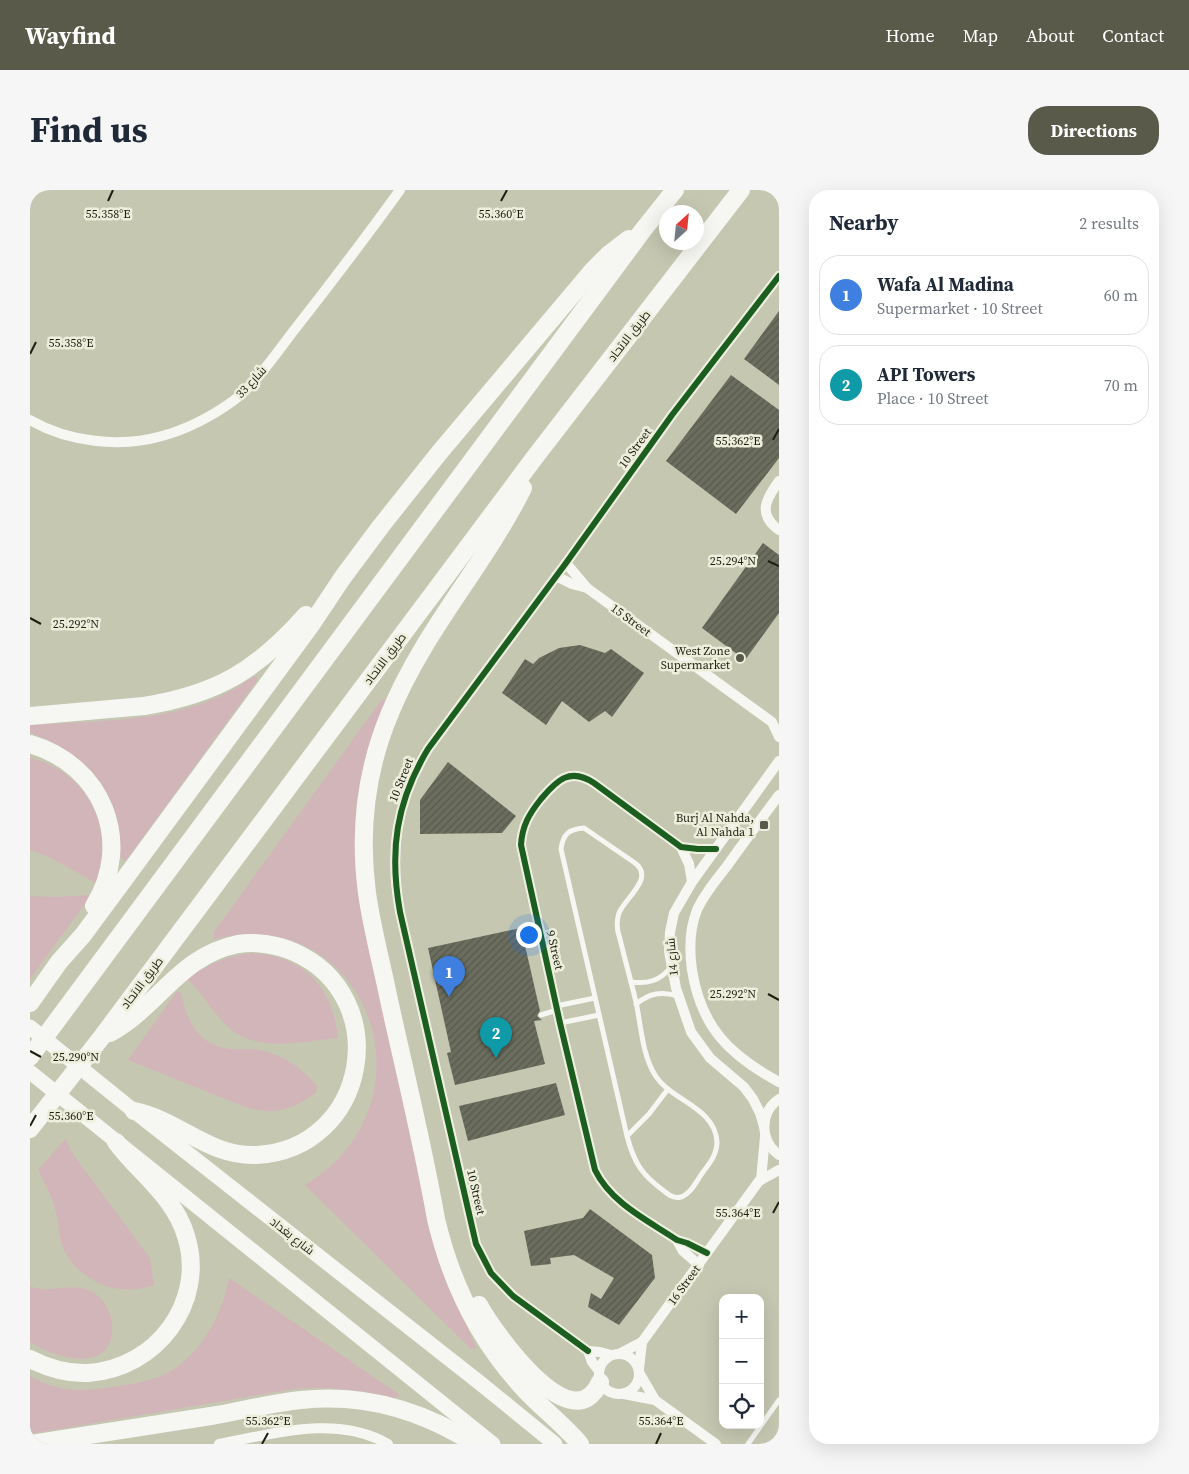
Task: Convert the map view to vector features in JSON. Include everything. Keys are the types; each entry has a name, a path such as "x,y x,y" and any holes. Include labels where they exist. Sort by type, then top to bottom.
{"highway":[{"path":"30,1057 643,230 675,190"},
{"name":"طريق الاتحاد","path":"30,1142 35,1122 101,1038 535,457 741,190"},
{"path":"30,1003 59,962 83,935 120,885 311,625 343,577 439,453 593,270 614,250 643,230"},
{"path":"535,457 526,481 502,526 415,663 399,692 381,737 368,784 364,839 367,893 447,1262 476,1324 499,1360 580,1444"},
{"path":"30,716 162,703 197,694 214,687 244,672 271,652 343,577"},
{"path":"30,744 57,754 71,763 83,775 98,794 110,827 110,862 105,884 95,904 59,962"},
{"path":"101,1038 141,1012 186,967 199,958 242,943 288,950 316,964 336,983 349,1007 356,1033 357,1050 352,1082 346,1097 330,1121 321,1130 300,1144 279,1151 256,1155 226,1152 198,1141 176,1126 161,1119 134,1111"},
{"path":"30,1359 44,1366 72,1373 102,1372 116,1368 143,1355 155,1346 174,1324 182,1310 190,1282 191,1267 190,1252 181,1222 165,1196 116,1142"},
{"path":"432,1196 461,1271 488,1320 536,1383 555,1400 565,1406 578,1407 589,1402 596,1394 600,1377"},
{"path":"31,1444 220,1414 276,1403 327,1398 376,1402 400,1408 442,1425 475,1444"}],"main road":[{"name":"شارع بغداد","path":"30,1027 555,1444"},
{"path":"30,1072 494,1444"}],"street":[{"name":"شارع 33","path":"30,420 41,426 80,439 121,442 162,436 201,422 235,400 263,370 357,249 400,190"},
{"name":"10 Street","path":"588,1351 513,1296 491,1273 476,1244 400,912 394,861 397,827 406,795 419,764 438,735 566,563 672,415 779,276"},
{"path":"779,481 768,497 766,512 768,520 779,530"},
{"path":"566,563 587,588"},
{"path":"556,576 572,584 587,588"},
{"name":"15 Street","path":"587,588 776,723"},
{"path":"776,723 779,737"},
{"name":"شارع 14","path":"765,1131 753,1099 744,1087 716,1063 699,1045 691,1032 678,996 669,952 670,932 674,913 692,882 779,761"},
{"name":"9 Street","path":"677,1240 613,1196 599,1179 592,1159 560,1023 554,1010 522,856 521,835 528,816 554,783 562,778 571,776 583,777 594,783 681,847"},
{"name":"شارع 14","path":"779,795 704,898 694,919 690,947 694,977 701,1005 714,1031 734,1052 779,1082"},
{"path":"681,847 698,850 716,849"},
{"path":"681,847 689,864 692,882"},
{"path":"761,1180 765,1117 769,1109 779,1099"},
{"path":"765,1131 769,1144 779,1155"},
{"path":"761,1180 779,1170"},
{"name":"16 Street","path":"642,1342 761,1180"},
{"path":"677,1240 707,1253"},
{"path":"677,1240 683,1251 699,1265"},
{"path":"600,1377 603,1362 642,1342"},
{"path":"624,1394 637,1385 642,1342"},
{"path":"656,1400 607,1391 588,1351 631,1358 656,1400 716,1444"},
{"path":"219,1444 296,1430 320,1428 343,1429 364,1434 388,1444"}],"lane":[{"path":"584,828 640,866 642,871 640,882 621,908 617,920 618,933 631,982 650,1066 661,1084 708,1119 714,1130 717,1142 715,1155 689,1192 676,1198 642,1173 635,1161 627,1136 562,850 562,841 567,833 574,829 584,828"},
{"path":"631,982 652,982 660,978 671,966"},
{"path":"636,1004 654,994 662,993 678,996"},
{"path":"540,1014 595,998"},
{"path":"560,1023 599,1015"},
{"path":"627,1136 649,1114 668,1089"},
{"path":"748,1444 779,1400"}],"shaded area":[{"path":"254,676 258,679 125,861 120,857 119,834 115,814 108,795 98,779 85,764 69,752 51,741 30,733 30,725 117,720 175,711 203,703 229,692"},
{"path":"382,699 386,701 371,740 356,805 356,868 453,1296 476,1347 472,1350 305,1185 346,1150 369,1108 376,1062 369,1018 347,979 313,951 268,936 214,939 214,932"},
{"path":"30,758 60,770 72,779 91,803 101,833 102,849 96,883 49,857 30,850"},
{"path":"89,895 90,897 30,979 30,896"},
{"path":"252,953 270,955 287,960 313,978 322,989 330,1004 338,1038 295,1043 266,1043 239,1035 227,1026 188,979 218,961"},
{"path":"177,991 181,993 187,1013 196,1030 210,1043 231,1049 259,1050 284,1058 311,1079 317,1086 316,1093 299,1104 282,1110 256,1110 128,1060"},
{"path":"65,1139 75,1157 150,1258 154,1285 141,1289 127,1289 101,1284 79,1270 70,1259 61,1242 52,1199 38,1170"},
{"path":"229,1278 400,1395 395,1398 345,1389 294,1389 30,1434 30,1376 60,1388 89,1390 139,1383 171,1371 184,1362 205,1338 220,1309"},
{"path":"30,1286 38,1289 79,1288 97,1295 109,1312 112,1325 110,1341 104,1351 94,1357 82,1359 54,1354 30,1342"}],"building":[{"path":"779,311 779,385 744,359"},
{"path":"731,375 779,410 779,458 736,514 666,461"},
{"path":"763,543 779,555 779,613 745,660 702,628"},
{"path":"580,645 605,653 611,649 644,673 612,717 605,711 589,722 562,701 546,725 502,693 525,659 533,664 539,658 559,648"},
{"path":"448,762 516,816 502,833 420,834 420,800"},
{"path":"521,928 540,1011 537,1016 542,1020 534,1021 545,1064 455,1085 447,1053 451,1052 428,948"},
{"path":"556,1083 565,1115 468,1141 459,1106"},
{"path":"590,1209 652,1255 655,1278 619,1325 588,1307 591,1293 601,1299 614,1278 574,1255 550,1258 551,1264 531,1266 524,1231 583,1218"}],"cycle path":[{"path":"588,1351 513,1296 491,1273 476,1244 400,912 395,868 398,828 409,788 428,749 566,563 672,415 779,276"},
{"path":"707,1253 677,1240 631,1210 610,1192 595,1170 521,845 527,820 541,799 558,781 571,776 578,776 594,783 681,847 716,849"}],"place":[{"name":"West Zone Supermarket","path":"740,658"},
{"name":"Burj Al Nahda, Al Nahda 1","path":"764,825"},
{"name":"Wafa Al Madina","path":"449,997"},
{"name":"API Towers","path":"496,1058"}]}
